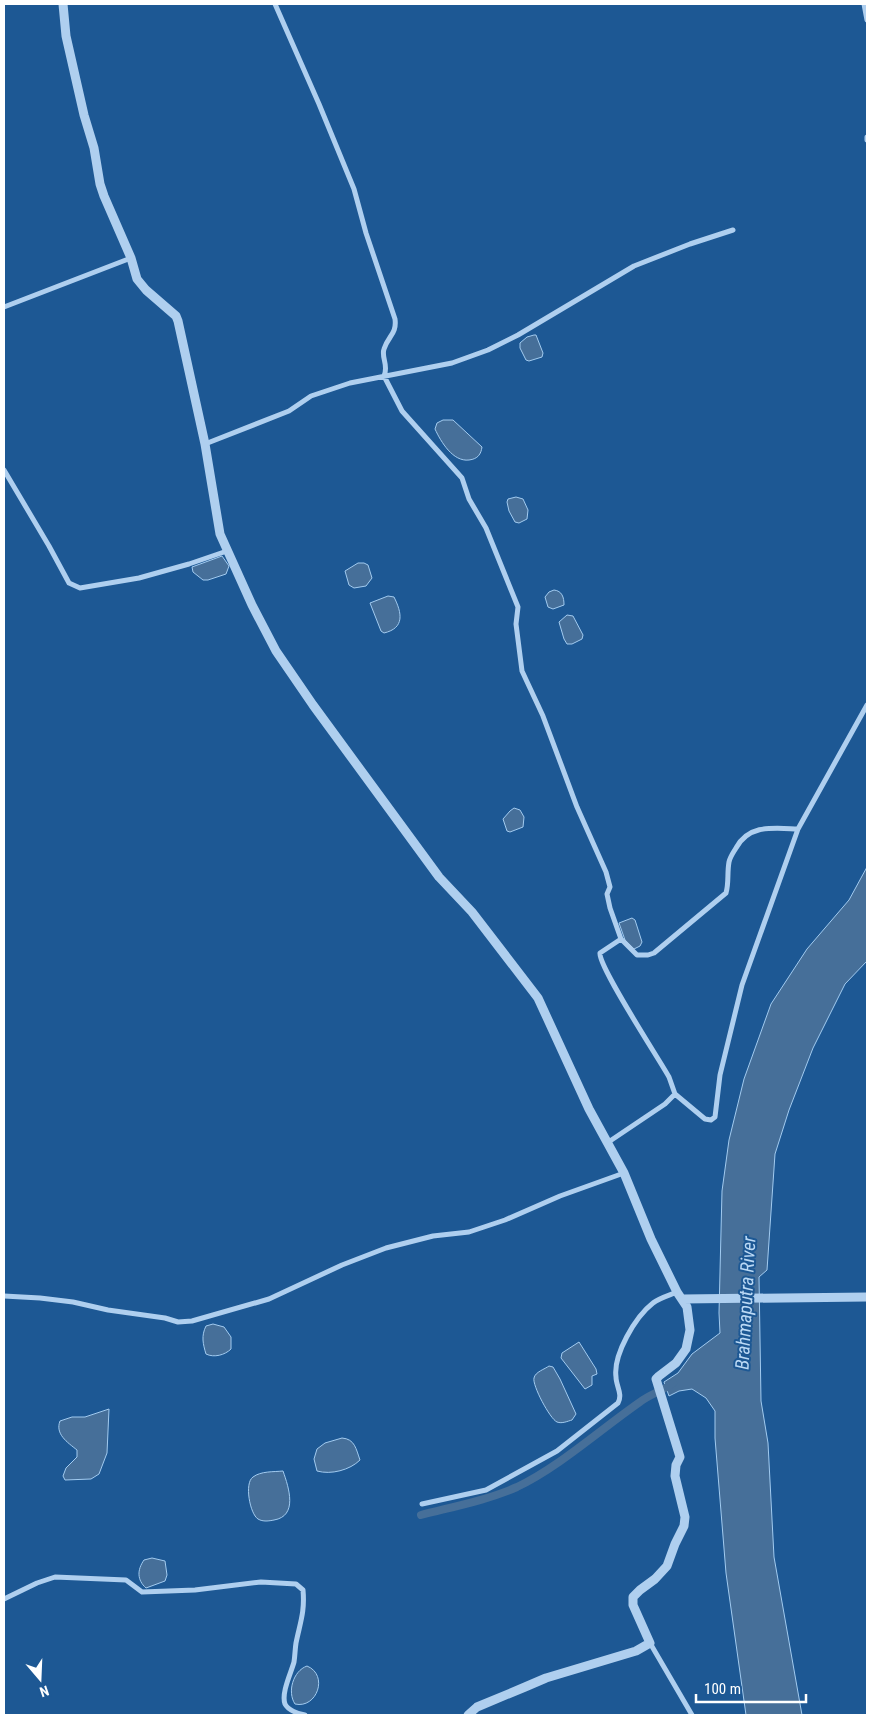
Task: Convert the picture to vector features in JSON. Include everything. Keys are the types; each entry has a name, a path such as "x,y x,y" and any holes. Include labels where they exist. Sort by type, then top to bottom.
{"street":[{"path":"63,4 66,36 84,115 94,148 100,184 131,258 137,279 146,290 176,316 178,321 205,444 220,534 227,551 276,651 439,877 472,912 538,998 578,1087 624,1173 652,1239 687,1307 690,1330 686,1349 676,1363 656,1379 680,1457 676,1465 675,1476 685,1517 684,1526 667,1566 655,1579 633,1597 633,1606 650,1643 692,1715"},
{"path":"275,4 354,189 366,233 395,319 394,331 383,350 386,370 384,376 402,411 462,478 469,499 486,528 509,582 518,607 516,624 522,671 543,716 577,807 606,872 610,887 606,894 621,939 637,955 654,953 726,893 730,859 744,836 753,830 766,828 798,829"},
{"path":"864,4 867,20"},
{"path":"205,444 289,411 311,396 350,383 452,363 488,350 518,335 634,266 696,241 733,230"},
{"path":"4,307 131,258"},
{"path":"4,470 69,584 80,588 139,578 227,551"},
{"path":"621,939 600,953 600,959 669,1077 675,1094 705,1119 711,1120 715,1117 720,1075 742,985 798,829 867,705"},
{"path":"607,1142 665,1104 675,1094"},
{"path":"4,1296 73,1302 178,1322 192,1321 269,1299 342,1265 386,1248 433,1236 469,1232 506,1220 560,1196 624,1173"},
{"path":"422,1504 486,1490 557,1451 618,1403 620,1396 615,1376 619,1354 636,1322 653,1303 680,1295 762,1299 864,1297"},
{"path":"4,1599 37,1583 55,1578 126,1580 142,1592 195,1590 262,1582 296,1584 303,1590 304,1605 294,1661 284,1698 288,1708 305,1715"},
{"path":"468,1715 478,1707 546,1678 636,1651 650,1643"}],"water":[{"path":"536,335 543,353 542,357 529,361 526,360 520,348 520,343 527,337"},
{"path":"443,420 453,420 482,447 481,452 475,459 463,460 448,450 435,429 437,423"},
{"path":"516,497 523,499 528,510 527,519 519,523 515,522 507,502 508,499"},
{"path":"222,556 229,566 226,574 203,580 193,572 192,567"},
{"path":"358,563 368,565 372,578 366,586 354,588 349,585 345,571"},
{"path":"554,590 562,595 564,605 553,609 548,607 545,597"},
{"path":"388,596 394,597 399,609 400,619 396,628 384,633 381,631 370,603"},
{"path":"567,615 573,616 583,635 582,639 572,644 567,644 564,639 559,622"},
{"path":"514,808 520,810 524,817 523,827 510,832 507,831 503,819"},
{"name":"Brahmaputra River","path":"867,867 867,961 845,984 813,1048 789,1110 775,1154 767,1270 759,1277 761,1401 768,1443 774,1557 802,1715 746,1715 726,1573 715,1438 715,1411 706,1398 692,1389 679,1391 669,1396 664,1382 678,1373 692,1354 720,1333 722,1191 729,1140 744,1079 771,1004 807,949 849,900"},
{"path":"632,918 635,920 642,942 640,946 634,949 625,940 619,923"},
{"path":"213,1324 224,1327 231,1337 231,1349 216,1356 206,1354 203,1340 206,1326"},
{"path":"579,1342 596,1369 597,1374 592,1376 592,1385 585,1389 561,1358 562,1353"},
{"path":"549,1366 553,1367 560,1379 576,1414 572,1420 563,1423 557,1422 550,1415 534,1382 538,1372"},
{"path":"109,1409 107,1453 99,1474 91,1479 65,1480 63,1476 66,1468 77,1457 77,1450 61,1434 59,1430 60,1421 72,1417 85,1417"},
{"path":"342,1438 352,1442 360,1460 356,1464 340,1471 317,1471 314,1459 317,1449 325,1443"},
{"path":"283,1471 288,1485 290,1500 286,1513 274,1520 264,1521 258,1519 255,1516 249,1498 250,1480 267,1472"},
{"path":"152,1558 165,1561 167,1575 165,1581 146,1588 141,1582 139,1571 144,1560"},
{"path":"307,1666 314,1670 317,1676 319,1683 317,1690 314,1697 309,1701 303,1704 295,1704 292,1694 293,1682 298,1672"}],"waterway":[{"path":"421,1515 506,1492 533,1479 644,1399 673,1383"}]}
